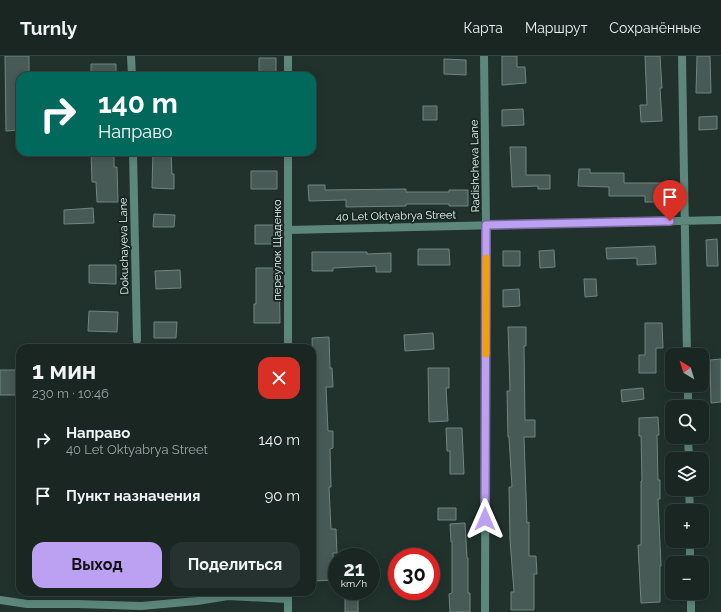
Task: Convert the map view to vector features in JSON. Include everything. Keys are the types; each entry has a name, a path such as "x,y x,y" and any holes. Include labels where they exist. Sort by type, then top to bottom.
{"street":[{"path":"131,56 132,72"},
{"path":"288,56 288,72"},
{"name":"Radishcheva Lane","path":"484,56 486,225 485,612"},
{"path":"682,56 686,220 687,348"},
{"name":"Dokuchayeva Lane","path":"133,156 137,340"},
{"name":"переулок Щаденко","path":"288,156 288,344"},
{"name":"40 Let Oktyabrya Street","path":"288,230 721,220"},
{"path":"0,600 27,604 141,606 197,601 228,596 288,596 288,612"},
{"path":"691,600 691,612"}],"building":[{"path":"5,56 29,56 29,72 16,72 16,130 6,131"},
{"path":"502,56 517,56 517,67 525,67 526,83 502,85"},
{"path":"645,56 660,56 662,121 641,122 640,105 647,105"},
{"path":"697,56 710,56 711,93 696,93"},
{"path":"259,58 276,58 276,72 259,72"},
{"path":"444,59 466,60 466,75 444,74"},
{"path":"91,64 116,64 116,72 91,72"},
{"path":"423,106 437,106 437,120 423,120"},
{"path":"523,109 524,125 502,126 502,110"},
{"path":"717,116 717,129 699,130 699,117"},
{"path":"510,147 526,147 526,175 550,175 550,189 538,189 538,186 512,187"},
{"path":"91,156 114,156 114,167 117,167 118,202 97,202 96,182 92,182"},
{"path":"153,156 171,156 172,174 174,174 174,189 152,188"},
{"path":"579,169 590,169 590,173 624,173 624,183 662,183 662,202 645,202 645,196 609,196 609,187 578,186"},
{"path":"251,171 277,171 277,189 251,189"},
{"path":"308,185 325,185 325,190 406,189 406,192 449,192 449,190 468,190 468,206 449,206 449,204 406,204 406,206 346,207 346,200 309,201"},
{"path":"93,208 94,223 64,224 64,210"},
{"path":"154,214 175,215 174,227 153,227"},
{"path":"255,225 279,225 279,244 255,244"},
{"path":"717,239 718,266 707,266 706,240"},
{"path":"655,246 656,264 637,265 637,258 607,259 606,248"},
{"path":"418,249 449,249 450,265 418,265"},
{"path":"554,250 555,267 540,268 539,251"},
{"path":"503,251 520,251 520,266 503,266"},
{"path":"312,252 367,252 367,254 391,253 391,272 376,272 376,266 333,268 333,271 312,271"},
{"path":"89,265 116,265 116,284 89,283"},
{"path":"256,268 279,268 280,323 254,323 254,304 256,304"},
{"path":"180,270 181,288 156,289 155,271"},
{"path":"584,279 596,279 597,296 585,297"},
{"path":"519,289 520,306 503,307 503,290"},
{"path":"89,311 118,312 117,332 88,331"},
{"path":"154,322 177,322 176,338 154,338"},
{"path":"645,323 662,323 663,348 656,348 656,373 639,373 639,355 645,355"},
{"path":"508,327 526,327 526,346 524,346 525,420 535,420 535,437 524,437 527,523 529,522 529,556 536,556 537,574 534,574 534,610 511,610 511,592 514,592 510,540 509,487 512,487 508,437 507,391 510,391"},
{"path":"433,333 434,349 405,351 404,335"},
{"path":"329,337 330,368 332,368 333,387 326,387 328,431 333,431 333,448 330,449 331,487 329,487 331,529 336,529 337,548 328,548 328,580 316,581 316,344 312,344 312,338"},
{"path":"721,359 721,402 711,403 710,360"},
{"path":"428,368 449,368 449,388 446,388 448,421 429,422"},
{"path":"0,370 16,370 16,395 0,395"},
{"path":"643,388 644,399 622,402 621,390"},
{"path":"658,417 658,480 660,480 660,499 658,499 661,566 660,602 641,603 638,545 641,545 642,481 639,418"},
{"path":"446,428 462,428 464,474 450,474 450,451 447,451"},
{"path":"438,508 456,508 456,520 438,520"},
{"path":"465,523 470,612 450,612 449,594 452,593 452,542 450,524"},
{"path":"345,600 358,600 358,612 345,612"}],"slow traffic":[{"path":"486,258 486,354"}],"route":[{"path":"485,519 486,225 670,221"}]}
